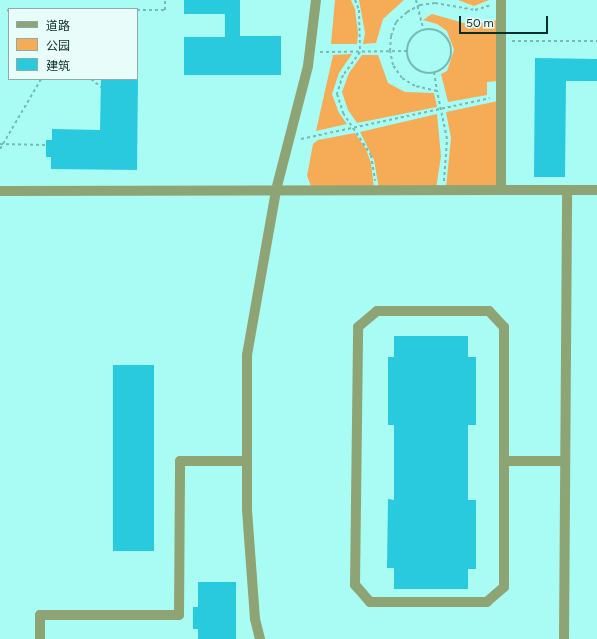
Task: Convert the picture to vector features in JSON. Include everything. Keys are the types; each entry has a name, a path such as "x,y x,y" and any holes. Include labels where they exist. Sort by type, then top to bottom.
{"lane":[{"path":"260,639 254,611 247,509 247,355 276,190 310,52 316,0"},
{"path":"501,1 501,190"},
{"path":"564,639 567,190"},
{"path":"0,191 597,190"},
{"path":"377,311 489,311 504,328 504,461 504,587 487,602 370,602 355,585 358,327 377,311"},
{"path":"40,639 40,615 178,616 180,461 247,461"},
{"path":"504,461 565,461"}],"path":[{"path":"138,10 165,10 165,0"},
{"path":"355,0 359,10 360,52 343,75 337,94 343,113 354,127 371,155 376,190"},
{"path":"416,0 423,29"},
{"path":"437,90 414,86 402,78 393,66 390,51 390,36 396,22 407,12 418,6 435,3 475,10 501,1"},
{"path":"423,29 435,29 442,32 450,45 451,52 446,65 434,72 427,73 414,68 407,51 413,34 423,29"},
{"path":"501,41 597,41"},
{"path":"310,52 407,51"},
{"path":"434,72 447,139 444,190"},
{"path":"0,149 40,80"},
{"path":"92,80 101,86"},
{"path":"289,141 501,96"},
{"path":"2,144 46,145"}],"green space":[{"path":"335,0 351,0 355,9 358,33 357,44 331,44"},
{"path":"359,0 404,0 383,19 376,43 363,44 365,33"},
{"path":"458,0 489,0 474,6"},
{"path":"432,14 471,25 498,20 498,81 487,82 487,95 448,102 441,74 447,71 454,50 447,31 437,24 423,20"},
{"path":"352,54 339,73 332,94 339,113 347,124 316,131 333,55"},
{"path":"362,55 378,55 388,83 405,92 434,93 437,107 357,123 348,110 342,92 349,73"},
{"path":"498,101 497,188 446,188 451,138 446,112"},
{"path":"437,114 441,156 436,189 379,189 374,160 360,132"},
{"path":"355,133 366,149 371,163 374,188 311,186 307,176 313,144 318,140"}],"building":[{"path":"184,0 240,0 240,36 281,36 281,75 184,75 184,37 225,37 225,14 184,14"},
{"path":"535,58 597,59 597,81 566,81 565,177 534,177"},
{"path":"101,80 138,80 137,170 51,169 51,157 46,157 46,140 52,140 52,129 100,130"},
{"path":"394,336 468,336 468,357 476,357 476,425 468,425 468,500 476,500 476,569 468,569 468,589 394,589 394,568 387,568 388,499 394,500 394,425 388,425 388,357 394,357"},
{"path":"113,365 154,365 154,551 113,551"},
{"path":"198,582 236,582 236,639 198,639 198,629 193,629 193,607 198,607"}]}
